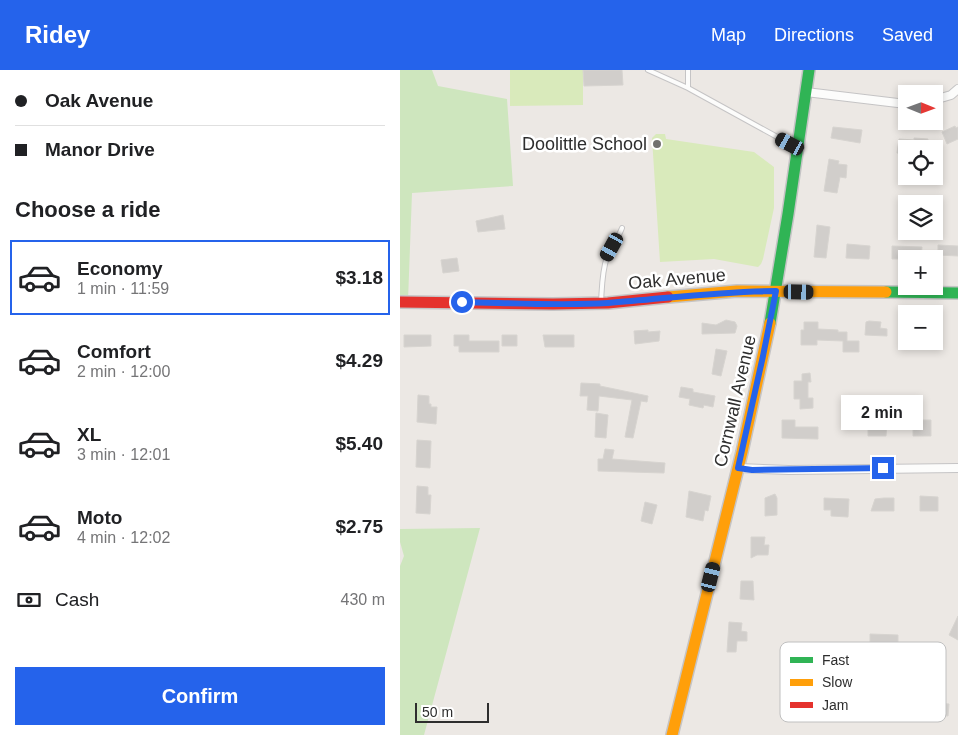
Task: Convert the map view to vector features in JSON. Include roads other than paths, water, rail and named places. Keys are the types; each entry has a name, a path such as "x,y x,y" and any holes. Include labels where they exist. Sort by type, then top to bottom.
{"street":[{"name":"Cornwall Avenue","path":"672,735 738,468 763,356 776,291 809,70"},
{"path":"943,97 951,95 958,89"},
{"path":"806,92 898,103"},
{"name":"Oak Avenue","path":"400,302 601,303 708,293 776,291 958,293"},
{"path":"738,468 789,470 958,468"}],"lane":[{"path":"648,70 688,88 790,144 798,146"},
{"path":"688,70 688,88"},
{"path":"601,303 603,272 607,256 618,239 622,228"}],"place":[{"name":"Doolittle School","path":"657,144"}]}
